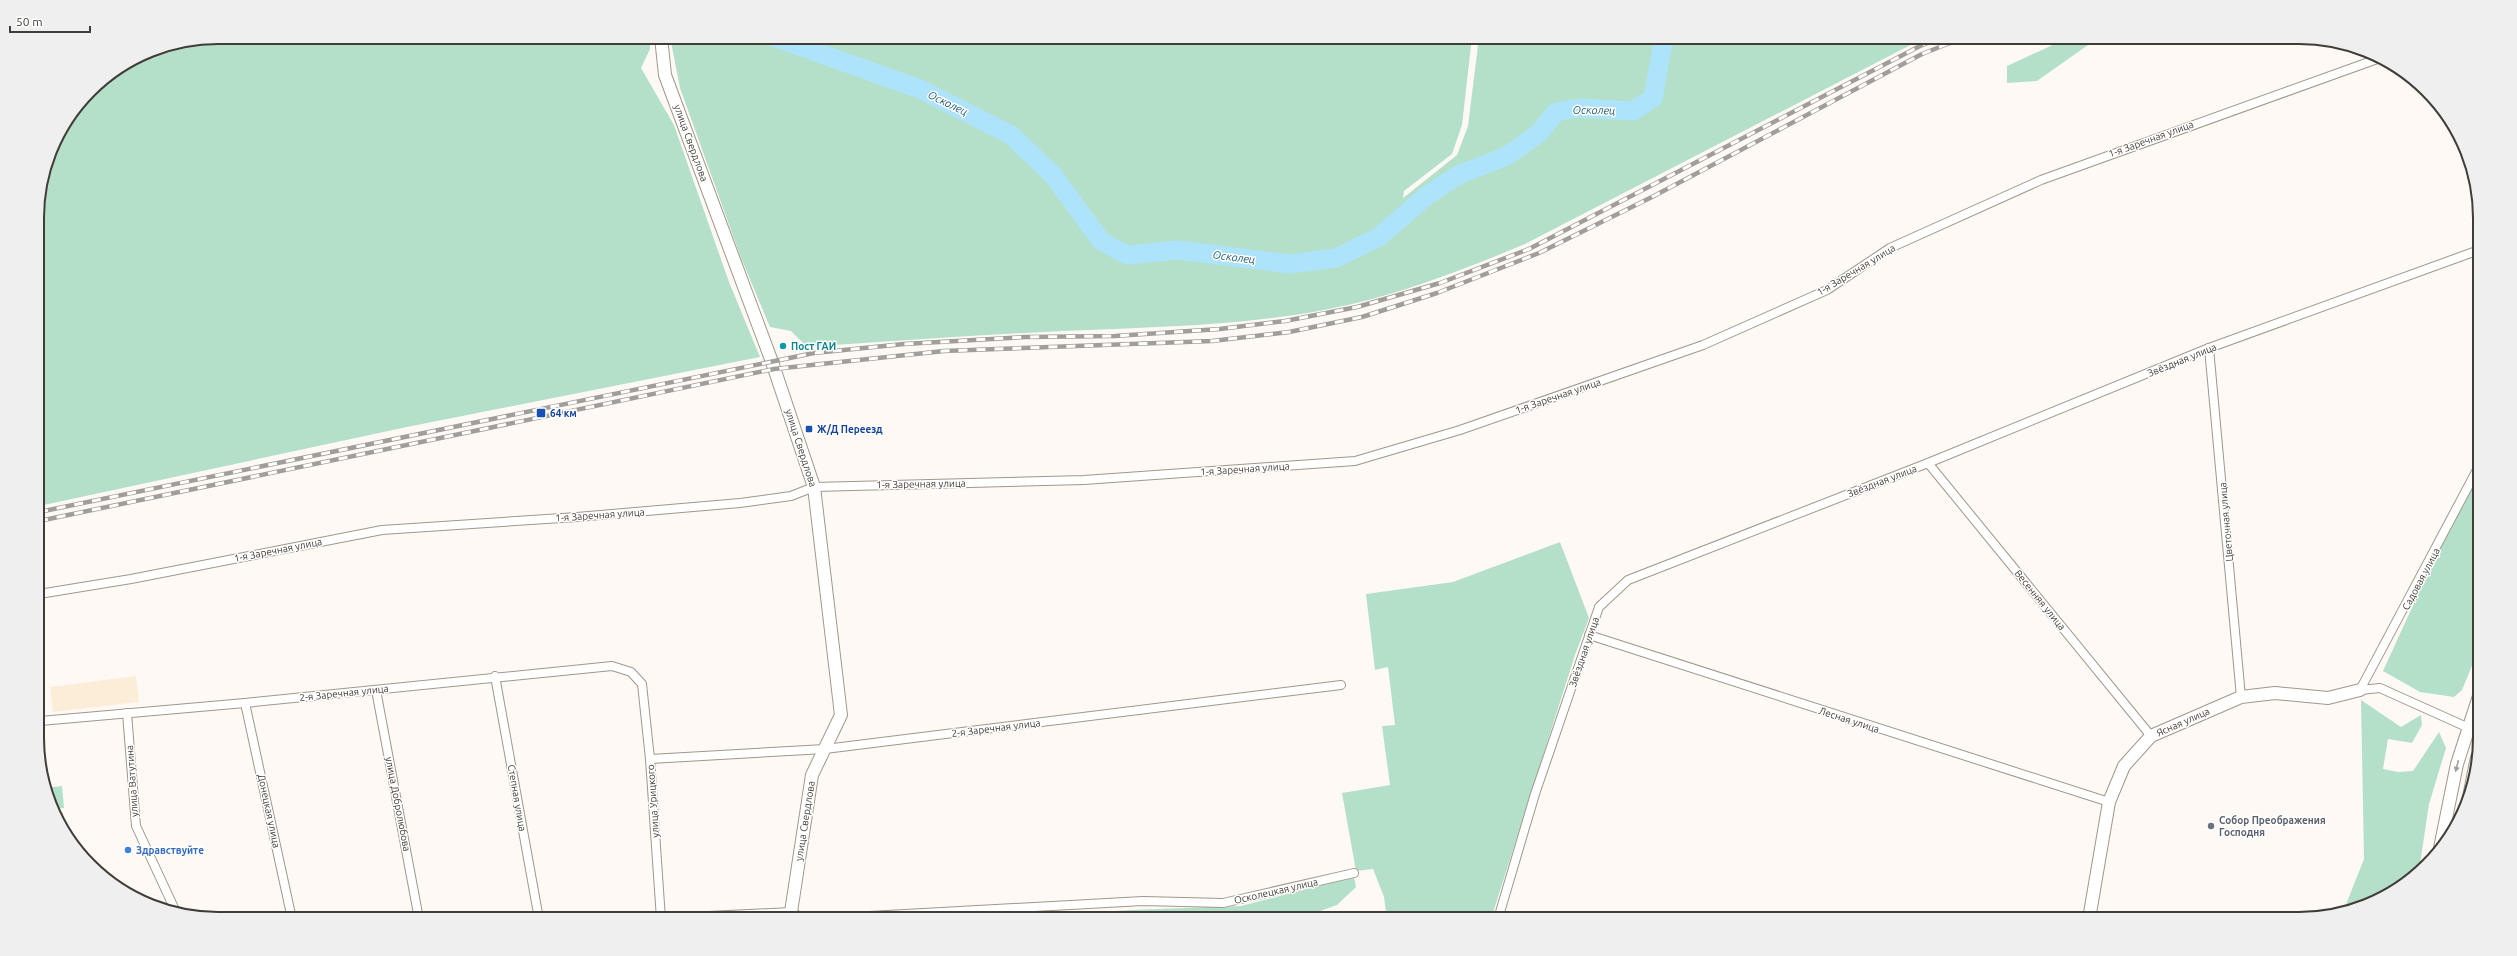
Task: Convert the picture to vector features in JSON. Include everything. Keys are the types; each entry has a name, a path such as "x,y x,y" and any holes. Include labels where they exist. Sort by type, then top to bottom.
{"main road":[{"name":"улица Свердлова","path":"662,44 665,74 772,362 814,487 841,715 812,775 792,912"},
{"name":"Ясная улица","path":"2090,912 2109,802 2124,766 2151,736 2241,697 2275,693 2328,698 2360,690"},
{"path":"2442,837 2457,764 2473,733"}],"street":[{"name":"1-я Заречная улица","path":"44,593 131,579 382,530 578,517 740,503 791,496 814,487 1084,480 1355,461 1460,430 1703,345 1827,290 1890,248 2041,180 2373,61"},
{"name":"Звёздная улица","path":"1500,912 1535,794 1599,607 1628,580 1928,463 2209,348 2473,252"},
{"name":"Цветочная улица","path":"2209,348 2241,697"},
{"name":"Весенняя улица","path":"1928,463 2151,736"},
{"name":"Садовая улица","path":"2360,690 2473,477"},
{"name":"Лесная улица","path":"1589,635 2109,802"},
{"name":"2-я Заречная улица","path":"44,721 245,703 495,676 612,666 631,672 642,684"},
{"name":"Степная улица","path":"495,676 538,912"},
{"name":"улица Урицкого","path":"642,684 650,760 660,912"},
{"name":"2-я Заречная улица","path":"650,760 825,749 1341,685"},
{"path":"2360,690 2380,688 2473,731"},
{"name":"улица Добролюбова","path":"376,690 418,912"},
{"name":"Донецкая улица","path":"245,703 290,912"},
{"name":"улица Ватутина","path":"127,713 136,826 173,906"},
{"name":"Осколецкая улица","path":"943,912 1143,901 1222,903 1354,873"}],"shaded area":[{"path":"136,676 139,702 53,712 50,687"}],"green space":[{"path":"206,44 650,44 650,49 641,68 674,125 729,282 760,357 407,427 44,505 45,195 53,162 67,131 87,103 103,87 121,73 151,57 184,47"},
{"path":"671,44 1471,44 1462,125 1452,154 1404,191 1403,198 1457,155 1468,126 1478,44 1660,44 1650,95 1633,108 1576,103 1552,107 1531,130 1503,152 1455,172 1403,204 1415,214 1460,180 1508,160 1543,135 1560,115 1578,112 1618,117 1638,113 1655,100 1660,63 1666,44 1912,44 1525,244 1482,262 1393,293 1348,305 1313,312 1242,321 1170,327 999,334 807,347 791,331 770,327 741,258 680,88"},
{"path":"2055,44 2090,44 2037,81 2007,83 2007,66"},
{"path":"2473,481 2473,663 2462,690 2454,697 2420,692 2383,671 2457,509"},
{"path":"1560,542 1589,618 1575,655 1493,912 1386,912 1384,897 1373,869 1356,871 1342,793 1390,785 1382,726 1395,725 1388,667 1375,670 1366,594 1453,582"},
{"path":"2361,700 2401,727 2421,715 2422,725 2412,743 2388,739 2383,769 2398,772 2413,771 2439,732 2446,748 2429,804 2420,863 2396,883 2386,889 2366,899 2346,906 2364,859"},
{"path":"62,786 64,808 59,808 51,787"},
{"path":"1354,877 1356,887 1337,905 1318,912 1101,912 1130,910 1241,906"}],"waterway":[{"name":"Осколец","path":"794,44 920,89 1011,135 1053,175 1101,241 1127,255 1178,250 1290,264 1336,258 1379,237 1425,197 1458,175 1507,156 1539,133 1556,112 1577,108 1633,111 1653,98 1663,44"}],"railway":[{"path":"44,511 814,353 904,344 1026,337 1115,336 1220,329 1285,321 1357,307 1440,283 1529,249 1925,44"},
{"path":"44,520 774,369 944,351 1212,341 1289,332 1362,317 1437,293 1539,253 1652,197 1922,54 1947,44"}],"place":[{"name":"Пост ГАИ","path":"783,346"},
{"name":"64 км","path":"541,413"},
{"name":"Ж/Д Переезд","path":"809,429"},
{"name":"Собор Преображения Господня","path":"2211,826"},
{"name":"Здравствуйте","path":"128,850"}]}
